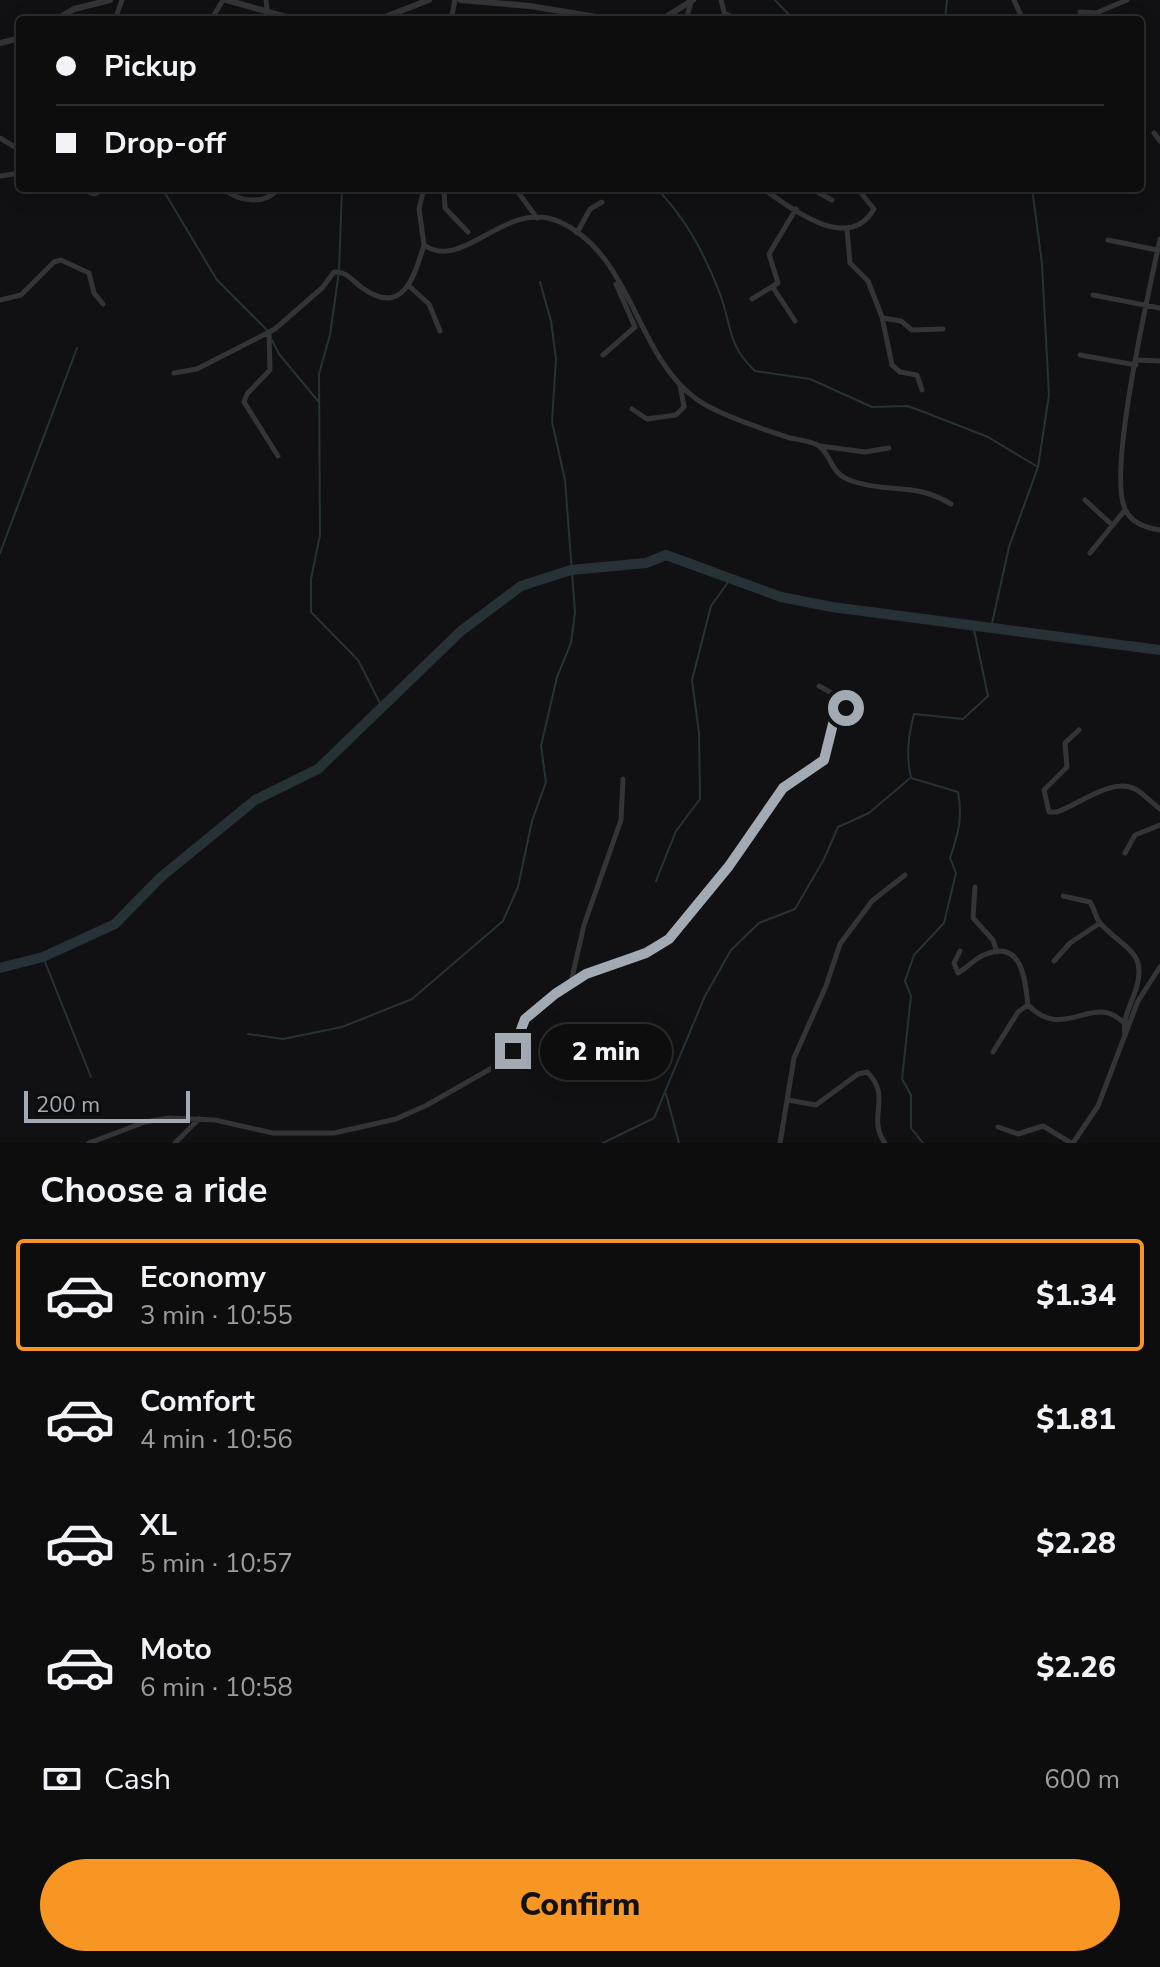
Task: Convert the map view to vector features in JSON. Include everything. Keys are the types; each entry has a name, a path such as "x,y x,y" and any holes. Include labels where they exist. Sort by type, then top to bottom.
{"street":[{"path":"62,16 74,9 110,0"},
{"path":"224,0 284,16"},
{"path":"266,0 267,10"},
{"path":"386,16 429,0"},
{"path":"457,0 553,9 580,16"},
{"path":"551,0 553,9"},
{"path":"1080,12 1096,13 1127,0"},
{"path":"668,16 692,1"},
{"path":"1154,133 1160,141"},
{"path":"230,192 240,198 257,200 276,192"},
{"path":"174,373 197,369 269,332 313,296 336,271 382,297 392,298 409,286 424,245 419,209 423,192"},
{"path":"444,192 445,208 468,232"},
{"path":"518,192 537,219"},
{"path":"768,192 822,223 847,229 863,224 874,209 860,192"},
{"path":"817,192 832,200"},
{"path":"577,233 590,209 602,202"},
{"path":"752,299 774,289 778,283 769,254 796,209"},
{"path":"424,245 437,251 454,250 479,240 506,222 537,219 561,222 595,246 680,384 684,407 676,415 647,419 632,409"},
{"path":"847,229 851,266 868,281 882,317 892,365 897,371 917,375 922,390"},
{"path":"1160,239 1137,362 1121,474 1125,510 1138,524 1160,530"},
{"path":"1108,240 1157,250"},
{"path":"0,300 21,295 54,262 61,260 89,273 95,296 103,304"},
{"path":"603,355 635,327 614,276"},
{"path":"409,286 429,304 440,331"},
{"path":"774,289 795,321"},
{"path":"1093,295 1160,308"},
{"path":"882,317 900,320 912,330 943,329"},
{"path":"269,332 270,370 247,394 244,402 278,456"},
{"path":"1080,355 1137,362 1160,361"},
{"path":"680,384 712,408 819,446 865,452 889,448"},
{"path":"819,446 834,470 850,481 914,487 951,504"},
{"path":"1085,500 1111,524"},
{"path":"1090,553 1125,510"},
{"path":"89,1143 154,1120 199,1119 280,1134 342,1133 396,1119 506,1060 529,1014 592,971 646,953 669,939 729,866 783,788 824,760 836,717 850,703 819,686"},
{"path":"1079,730 1065,743 1067,767 1044,790 1049,812 1057,812 1109,788 1125,786 1138,791 1160,809"},
{"path":"571,983 586,918 621,820 623,779"},
{"path":"1125,853 1135,835 1160,825"},
{"path":"780,1143 796,1051 826,986 840,944 872,901 905,875"},
{"path":"975,887 973,918 993,940 997,952"},
{"path":"1063,896 1090,902 1100,923 1129,948 1140,963 1139,980 1124,1023 1125,1037"},
{"path":"1054,961 1070,943 1100,923"},
{"path":"960,951 954,963 958,973 982,956 997,952 1015,958 1025,970 1028,1005 1039,1014 1059,1021 1095,1012 1114,1014 1124,1023"},
{"path":"998,1127 1005,1132 1018,1134 1043,1126 1072,1143 1098,1106 1138,1001 1160,967"},
{"path":"993,1052 1018,1012 1028,1005"},
{"path":"788,1100 816,1105 867,1072 880,1094 877,1125 885,1143"},
{"path":"175,1143 199,1119"},
{"path":"275,1141 280,1134"}],"waterway":[{"path":"775,0 790,16"},
{"path":"945,16 947,0"},
{"path":"164,192 217,280 267,330"},
{"path":"342,192 339,271 330,335 319,374 320,535 311,579 311,612 358,660 382,707"},
{"path":"660,192 677,212 701,251 720,294 735,344 755,371 810,379 872,407 907,406 988,437 1038,467"},
{"path":"991,628 1009,547 1038,467 1049,395 1042,264 1033,192"},
{"path":"248,1034 283,1039 342,1027 412,999 503,921 518,887 532,821 546,782 541,746 557,677 571,643 575,612 565,480 552,422 556,359 551,321 540,282"},
{"path":"272,340 279,354 318,401"},
{"path":"0,553 77,348"},
{"path":"0,968 43,957 115,924 161,877 255,800 318,769 461,631 521,586 571,570 646,563 666,555 781,597 832,607 1160,650"},
{"path":"656,881 676,831 700,799 699,733 692,680 711,606 731,578"},
{"path":"923,1143 911,1128 911,1095 902,1079 911,996 905,981 914,955 944,923 956,873 950,858 960,810 958,792 911,778 909,738 914,714 963,719 988,696 973,625"},
{"path":"603,1143 654,1118 705,996 731,950 759,923 795,909 824,859 838,827 869,813 909,779"},
{"path":"43,957 91,1077"},
{"path":"666,1094 679,1143"}],"route":[{"path":"513,1051 525,1019 555,994 586,974 646,953 669,939 729,866 783,788 796,776 824,760 833,724 846,708"}]}
